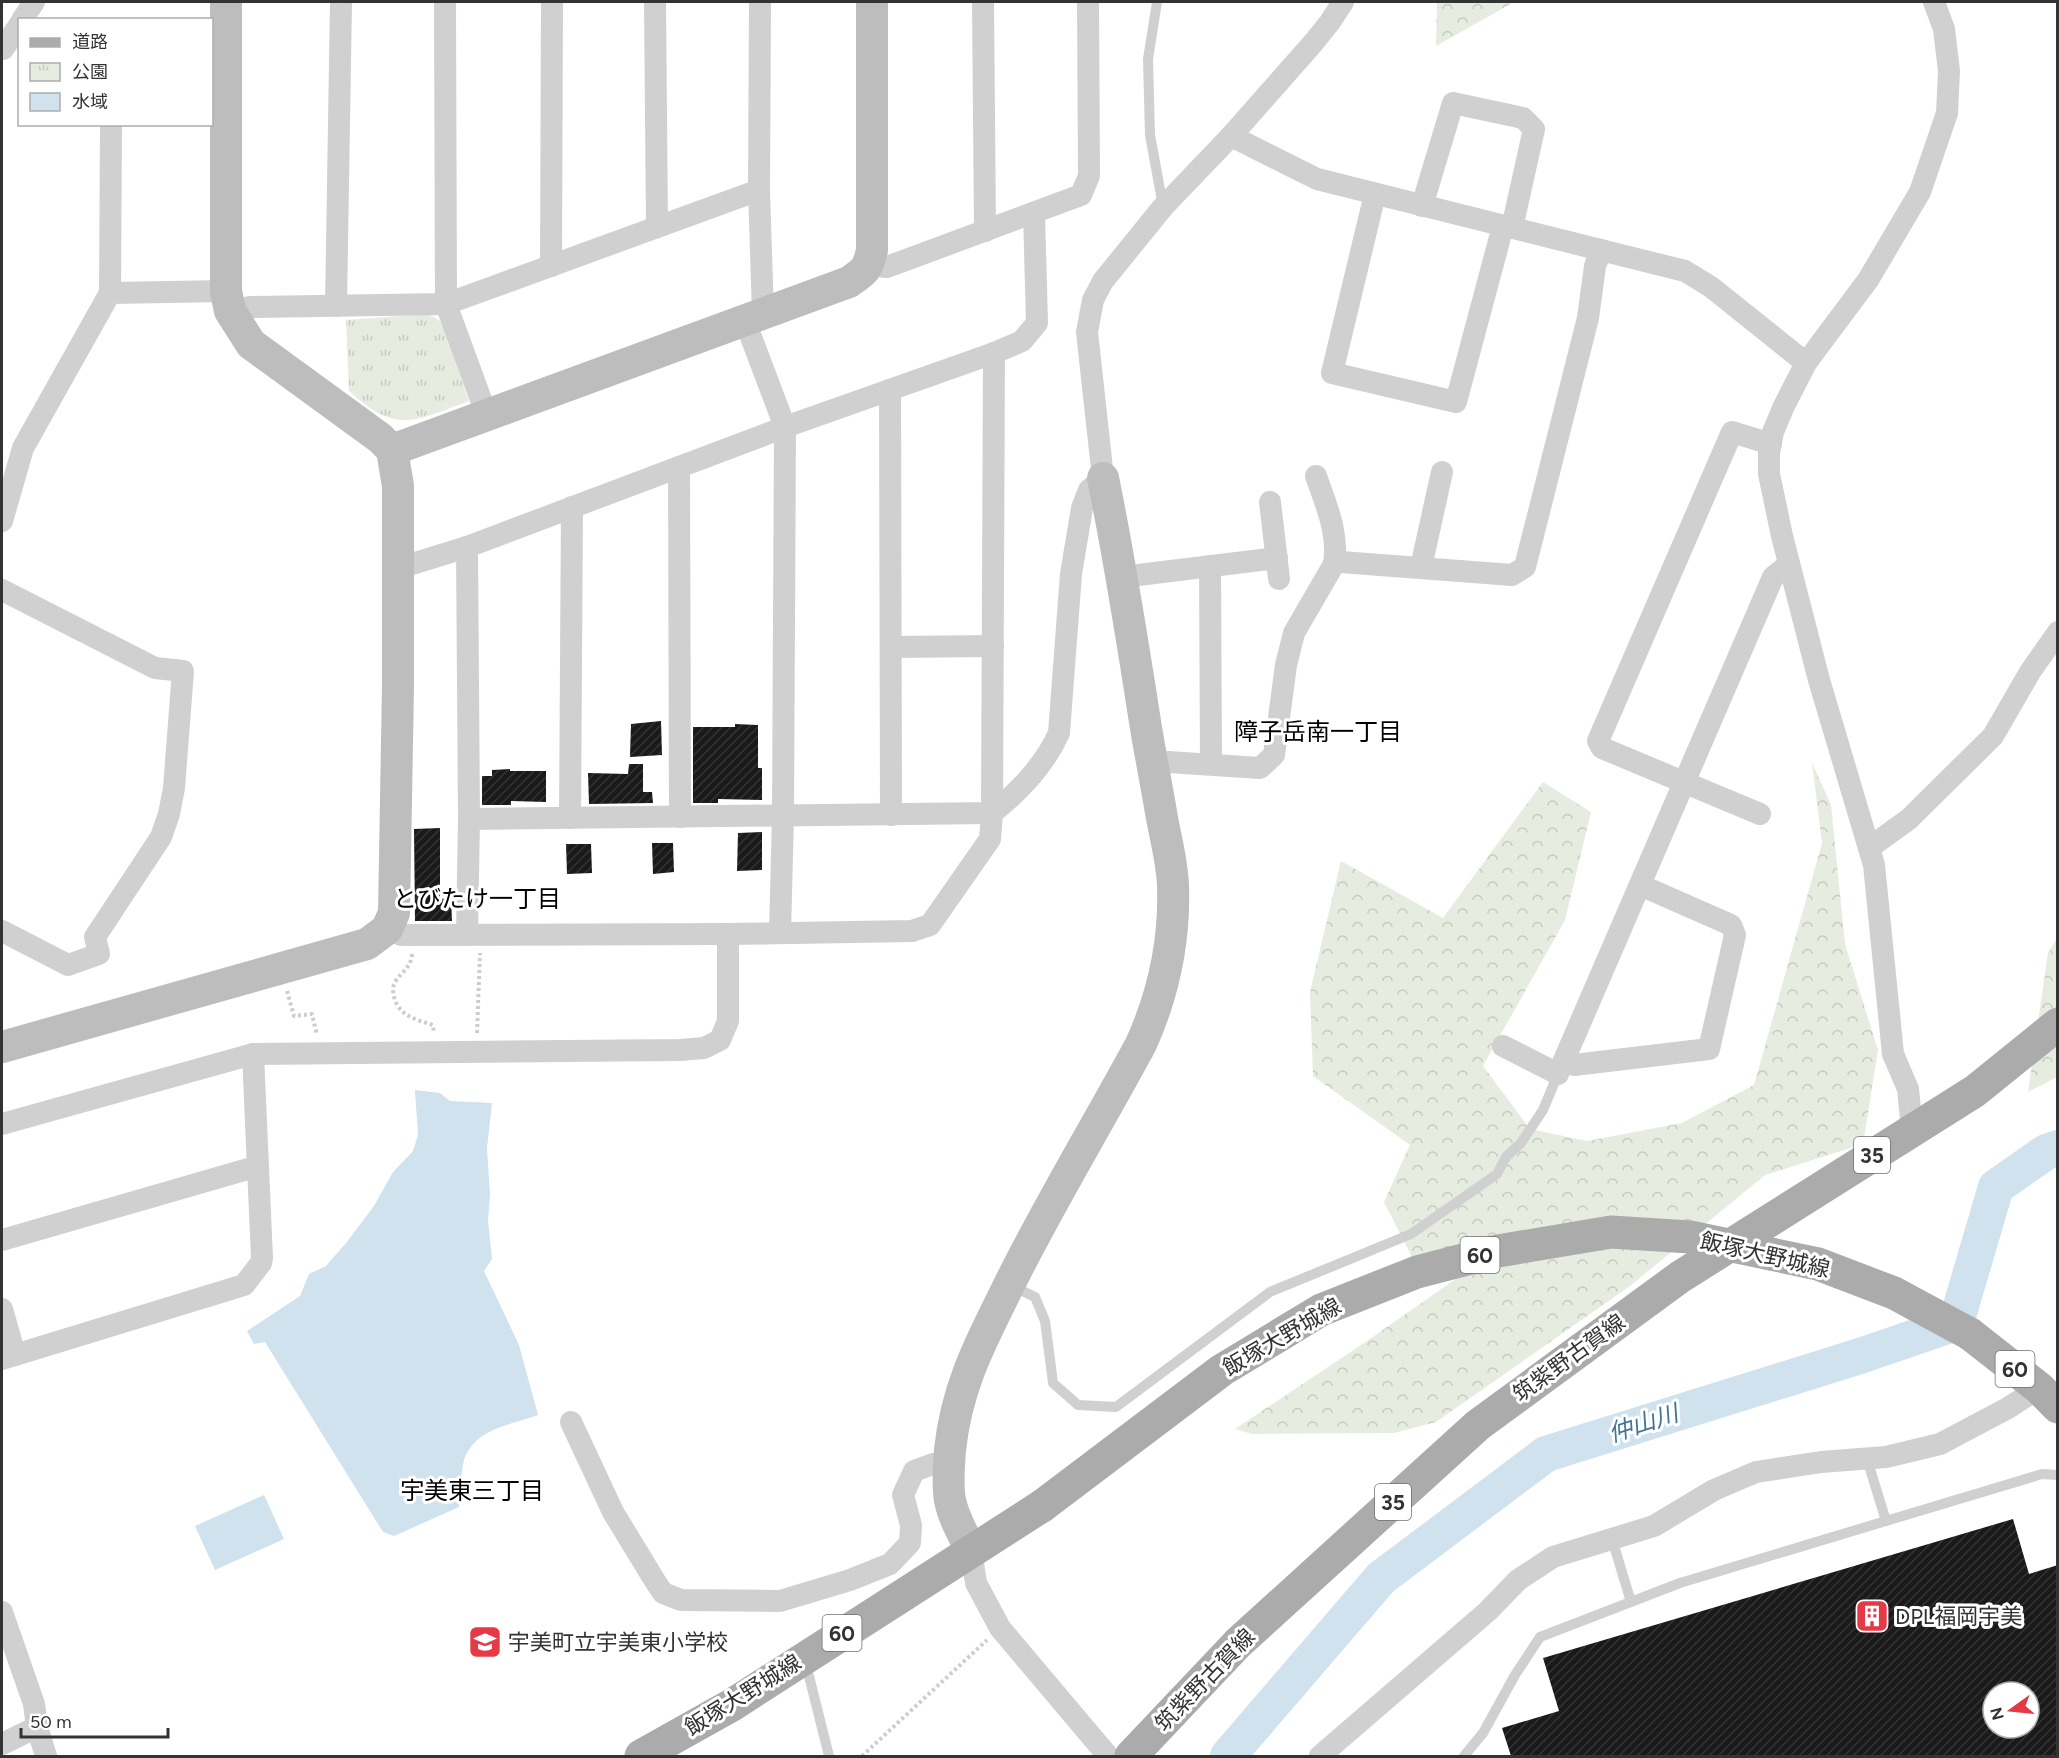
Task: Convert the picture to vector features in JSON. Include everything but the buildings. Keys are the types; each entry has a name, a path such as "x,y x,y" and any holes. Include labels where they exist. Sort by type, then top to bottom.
{"main road":[{"name":"筑紫野古賀線","path":"1131,1756 1238,1643 1478,1425 1680,1277 1975,1091 2058,1024"},
{"name":"飯塚大野城線","path":"641,1756 732,1705 1042,1506 1222,1370 1321,1310 1417,1272 1498,1251 1611,1232 1690,1237 1818,1264 1894,1293 1970,1334 2048,1397"}],"street":[{"path":"23,18 34,2"},
{"path":"226,2 219,39 228,301 251,345 380,438 392,450 398,486 399,568 394,913 400,932"},
{"path":"336,306 341,2"},
{"path":"445,2 446,304 487,416"},
{"path":"551,266 552,2"},
{"path":"656,2 657,227"},
{"path":"760,2 759,190 754,318 785,427 783,816 780,933"},
{"path":"392,450 849,282 869,265 872,250 872,2"},
{"path":"983,2 985,231"},
{"path":"869,265 887,267 1081,195 1089,176 1088,2"},
{"path":"1108,1756 1000,1628 976,1583 971,1550 955,1516 950,1499 949,1464 953,1424 960,1393 971,1362 1050,1205 1142,1044 1155,1014 1170,952 1173,883 1103,478 1087,332 1088,316 1103,281 1163,207 1231,136 1319,36 1343,2"},
{"path":"1912,1129 1908,1089 1893,1054 1874,865 1820,680 1768,474 1773,432 1806,363 1868,280 1920,192 1947,113 1949,70 1944,29 1934,2"},
{"path":"3,49 18,27"},
{"path":"1376,194 1332,373 1456,402 1534,129 1523,118 1453,102 1422,206"},
{"path":"2,521 23,448 110,293 111,126"},
{"path":"1231,136 1317,179 1685,271 1711,287 1806,363"},
{"path":"110,293 228,301 250,307 446,304 759,190"},
{"path":"399,568 467,547 785,427 994,353 1022,340 1037,324 1034,213"},
{"path":"1334,564 1341,562 1512,575 1525,567 1588,318 1595,266 1601,250"},
{"path":"2,1047 281,969 400,932 473,935 728,934 912,931 930,925 990,839 994,353"},
{"path":"890,390 891,815"},
{"path":"1760,814 1602,748 1598,741 1732,432 1771,444"},
{"path":"679,467 680,817"},
{"path":"1421,567 1442,472"},
{"path":"1152,765 1168,762 1260,768 1274,755 1286,665 1294,633 1334,564 1336,548 1332,523 1316,476"},
{"path":"469,819 992,813 1015,795 1030,778 1052,749 1059,733 1071,574 1082,508 1089,490 1103,478"},
{"path":"1122,578 1210,566 1278,568 1270,502"},
{"path":"570,818 572,507"},
{"path":"467,547 469,819 473,935"},
{"path":"1561,1067 1773,577 1789,564"},
{"path":"1210,566 1211,764"},
{"path":"2,590 155,668 183,671 170,814 161,837 95,937 99,954 68,965 2,931"},
{"path":"1869,848 1909,819 1993,736 2030,672 2058,632"},
{"path":"891,647 993,646"},
{"path":"1503,1046 1561,1067 1709,1049 1735,934 1731,925 1640,885"},
{"path":"2,1124 253,1054 704,1048 720,1040 728,1021 728,934"},
{"path":"2,1309 8,1357 244,1285 261,1263 262,1258 253,1054"},
{"path":"2,1240 258,1168"},
{"path":"1320,1756 1488,1611 1518,1580 1553,1557 1654,1526 1714,1490 1756,1472 1778,1467 1886,1458 1940,1444 2008,1408 2048,1397"},
{"path":"571,1422 613,1512 655,1581 663,1593 681,1600 780,1601 850,1580 890,1564 910,1543 911,1525 903,1495 914,1472 933,1464 949,1464"},
{"path":"2,1612 34,1704 37,1727 46,1756"},
{"path":"2,1743 37,1727"}],"lane":[{"path":"1157,2 1148,70 1150,135 1163,207"},
{"path":"1009,1285 1035,1297 1045,1321 1053,1383 1078,1406 1116,1407 1270,1292 1411,1234 1497,1174 1506,1157 1521,1143 1543,1110 1561,1067"},
{"path":"1867,1459 1886,1521"},
{"path":"1464,1756 1483,1733 1515,1675 1540,1637 1680,1583 2042,1474 2058,1475"},
{"path":"1612,1539 1631,1602"},
{"path":"801,1659 809,1676 829,1756"}],"path":[{"path":"400,932 411,963 395,982 392,993 397,1007 409,1017 433,1025 437,1052"},
{"path":"473,935 477,1052"},
{"path":"281,969 294,1016 312,1014 321,1053"},
{"path":"862,1756 1000,1628"}],"green space":[{"path":"1437,2 1514,2 1436,46"},
{"path":"428,314 442,322 469,401 420,418 394,419 380,414 349,391 346,320"},
{"path":"1812,763 1831,805 1845,944 1878,1050 1863,1144 1765,1175 1630,1286 1436,1422 1394,1433 1252,1434 1235,1429 1457,1278 1412,1257 1384,1202 1410,1145 1313,1076 1310,992 1341,861 1443,918 1543,782 1591,812 1565,920 1483,1066 1530,1129 1587,1141 1682,1123 1754,1085 1822,843"},
{"path":"2057,938 2057,1077 2028,1092 2048,953"}],"water":[{"path":"415,1090 440,1093 450,1101 492,1103 487,1148 490,1194 488,1221 492,1259 484,1271 519,1345 538,1415 495,1429 476,1441 464,1460 459,1507 394,1536 383,1532 265,1342 254,1344 247,1331 300,1296 309,1274 326,1266 346,1243 374,1206 393,1172 413,1151 418,1135"},
{"path":"264,1495 284,1539 215,1570 195,1526"}],"waterway":[{"name":"仲山川","path":"1228,1756 1381,1578 1546,1454 1863,1355 1956,1323 1996,1187 2046,1152 2058,1148"}],"place":[{"name":"DPL福岡宇美","path":"1872,1616"},
{"name":"宇美町立宇美東小学校","path":"485,1642"}],"district":[{"name":"障子岳南一丁目","path":"1318,731"},
{"name":"とびたけ一丁目","path":"477,898"},
{"name":"宇美東三丁目","path":"472,1490"}]}
